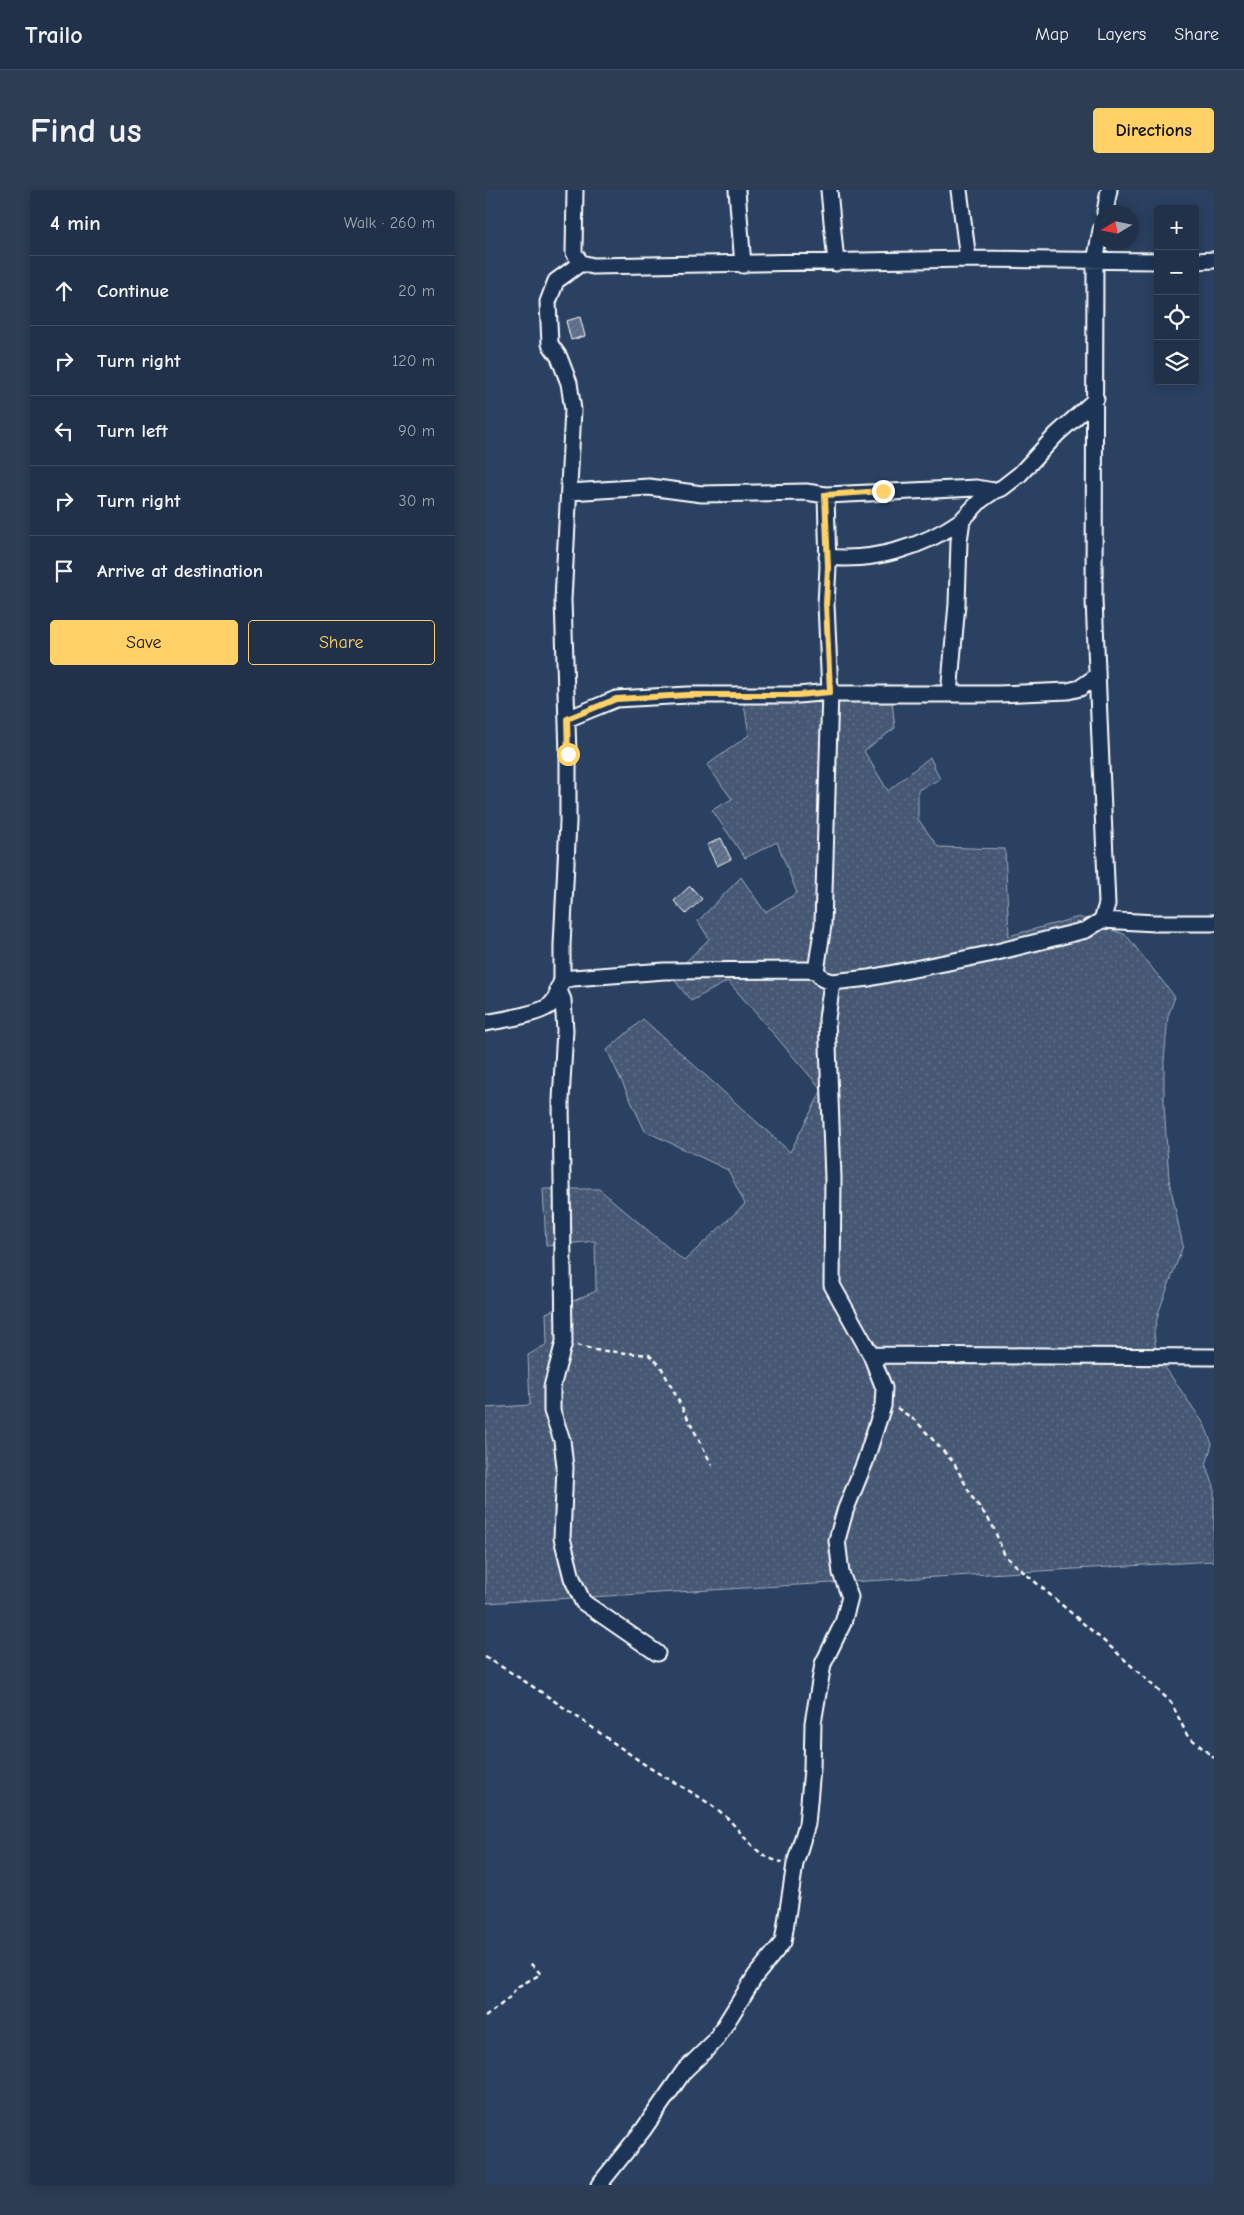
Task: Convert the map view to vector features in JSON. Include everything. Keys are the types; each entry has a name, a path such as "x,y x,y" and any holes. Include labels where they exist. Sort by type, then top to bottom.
{"street":[{"path":"575,190 574,253 581,263 593,266 836,263 968,259 1095,262 1154,261"},
{"path":"737,190 743,264"},
{"path":"829,190 836,263"},
{"path":"959,190 968,259"},
{"path":"1106,205 1109,190"},
{"path":"1097,250 1095,262 1096,399 1093,592 1107,904 1102,920"},
{"path":"1199,260 1214,260"},
{"path":"581,263 556,281 548,302 550,344 559,357 569,383 573,410 563,600 568,822 560,984 565,1030 561,1118 564,1342 552,1387 552,1411 562,1440 565,1467 562,1538 572,1578 583,1602 657,1653"},
{"path":"827,557 849,559 880,555 910,547 944,533 962,520 994,491 1002,488 1020,474 1057,434 1096,399"},
{"path":"569,492 649,487 702,494 789,492 825,495 976,488 994,491"},
{"path":"816,971 823,925 830,692 826,604 825,495"},
{"path":"949,694 962,520"},
{"path":"567,719 616,699 688,695 798,695 830,692 839,694 998,694 1068,691 1080,688 1097,676"},
{"path":"560,984 664,971 816,971 823,979 832,982 869,978 989,954 1086,930 1102,920 1155,923 1214,923"},
{"path":"599,2185 643,2130 684,2070 715,2041 756,1975 783,1942 795,1864 807,1824 813,1769 813,1723 823,1664 843,1622 850,1597 841,1573 837,1540 845,1511 865,1462 884,1398 884,1388 871,1355 832,1285 833,1141 827,1019 832,982"},
{"path":"485,1023 550,1006 555,1000 560,984"},
{"path":"871,1355 1214,1357"}],"path":[{"path":"564,1342 595,1350 649,1355 660,1365 678,1396 712,1465"},
{"path":"884,1398 915,1421 954,1464 972,1497 992,1524 1005,1556 1171,1702 1187,1735 1214,1758"},
{"path":"485,1657 563,1707 662,1776 719,1811 755,1849 770,1860 795,1864"},
{"path":"485,2017 508,1999 517,1987 541,1974 529,1962"}],"shaded area":[{"path":"890,685 895,728 864,751 888,791 930,757 940,779 918,790 918,819 938,847 1005,849 1009,936 1079,917 1126,935 1175,997 1168,1016 1164,1061 1164,1105 1169,1179 1183,1246 1159,1311 1154,1332 1156,1354 1204,1424 1212,1444 1206,1465 1214,1486 1214,1561 485,1603 485,1408 530,1405 528,1355 547,1344 546,1313 596,1291 595,1241 546,1246 543,1189 599,1189 684,1261 745,1204 728,1170 645,1131 607,1050 643,1019 790,1152 822,1090 728,981 691,1001 671,976 709,939 698,921 741,877 765,912 797,893 777,842 745,858 712,810 732,799 707,765 749,735 742,692"}],"building":[{"path":"580,317 585,336 571,340 566,321"},
{"path":"721,838 731,859 717,866 707,845"},
{"path":"690,886 702,899 686,914 674,901"}],"route":[{"path":"568,754 567,719 616,699 688,695 798,695 830,692 827,660 826,604 828,567 825,495 883,491"}]}
